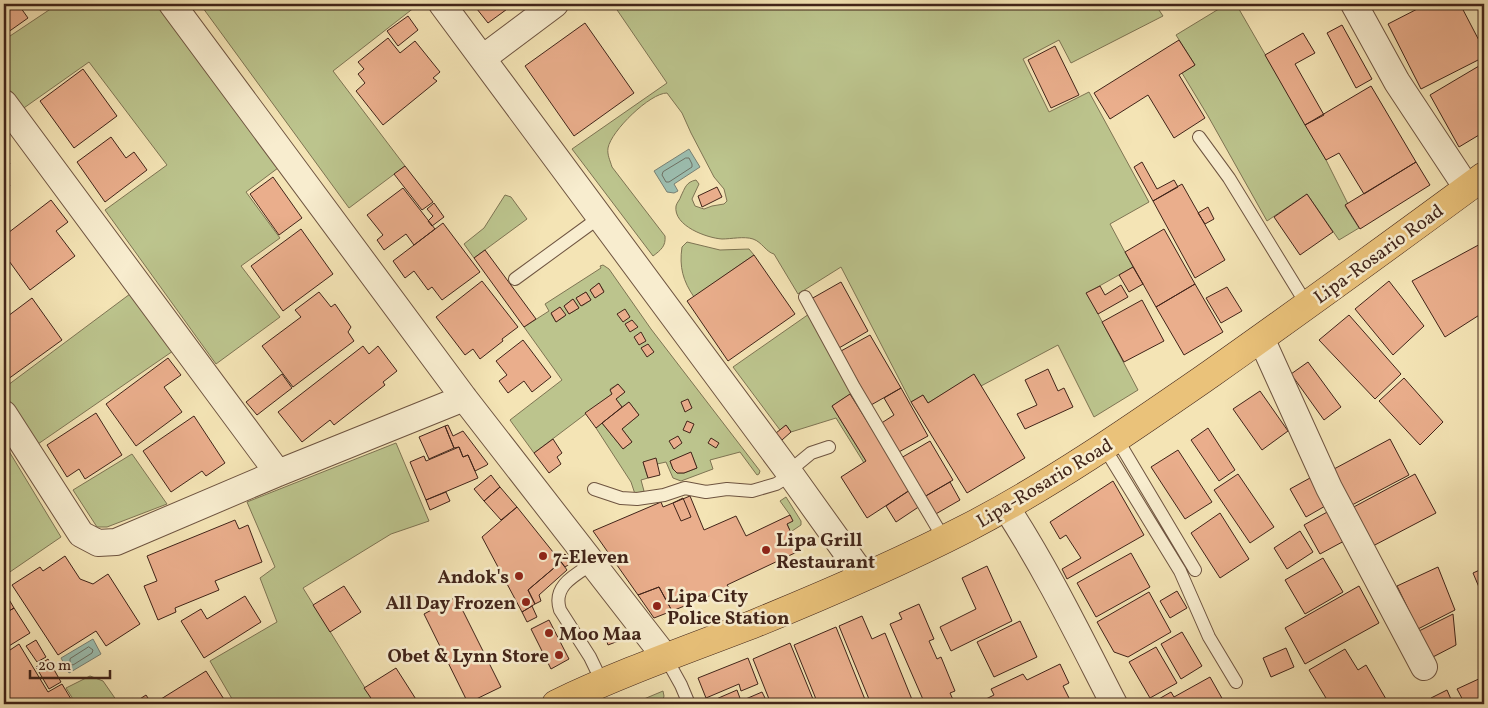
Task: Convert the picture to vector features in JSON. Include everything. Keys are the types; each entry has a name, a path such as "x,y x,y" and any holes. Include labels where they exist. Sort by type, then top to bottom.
{"main road":[{"name":"Lipa-Rosario Road","path":"556,704 864,577 1006,507 1110,443 1261,338 1476,182"}],"street":[{"path":"172,4 464,398 666,658"},
{"path":"442,4 790,473 864,577"},
{"path":"483,58 555,4"},
{"path":"1354,4 1402,90 1476,182"},
{"path":"4,103 278,473"},
{"path":"1261,338 1329,488 1424,667"},
{"path":"4,414 81,534 98,543 116,542 278,473 464,398"},
{"path":"1006,507 1021,530 1114,704"}],"lane":[{"path":"1199,137 1238,192 1306,305"},
{"path":"515,279 600,217"},
{"path":"805,297 854,387 944,539"},
{"path":"1110,443 1195,570"},
{"path":"1110,443 1180,571 1209,637 1236,682"},
{"path":"594,489 622,498 637,499 664,495 685,488 706,492 727,489 752,491 776,484 811,454 829,447"},
{"path":"592,564 565,583 558,593 557,601 560,610 590,657 602,684"},
{"path":"666,658 689,704"}],"green space":[{"path":"58,4 157,4 278,168 246,192 280,238 241,266 280,317 216,364 105,210 167,165 89,62 21,110 4,85 4,40"},
{"path":"200,4 412,4 415,7 333,71 405,166 349,208"},
{"path":"613,4 1155,4 1163,16 1071,63 1059,40 1023,59 1049,112 1089,92 1149,202 1110,224 1133,267 1087,293 1138,390 1094,417 1058,345 981,386 974,375 928,403 923,395 911,402 841,267 798,294 774,254 756,240 746,238 722,239 708,236 692,230 680,219 676,213 676,205 690,182 696,180 699,184 692,199 695,206 704,209 724,204 727,201 724,189 714,177 682,113 667,93 651,99 632,114 616,132 608,148 612,167 665,236 662,248 653,256 572,149 667,83"},
{"path":"1227,4 1236,4 1326,160 1348,204 1345,206 1359,228 1339,240 1307,194 1267,221 1182,73 1195,65 1176,35"},
{"path":"505,195 511,197 527,219 474,258 464,244 484,228"},
{"path":"687,242 720,250 749,249 754,255 694,297 687,285 681,261 682,247"},
{"path":"603,265 609,269 651,329 760,471 759,474 757,475 740,452 710,460 713,469 681,481 673,478 666,462 657,464 643,462 648,478 641,480 644,491 635,494 631,482 596,428 602,423 623,449 632,442 622,429 639,415 629,402 622,407 616,399 625,392 618,384 610,389 612,394 534,453 510,420 562,380 524,327 549,311 545,304 601,268 600,266","holes":["599,283 604,291 595,298 590,290","586,292 591,300 582,306 576,298","573,299 579,308 569,314 564,306","560,307 565,316 556,322 551,314","691,453 697,468 684,473 677,473 670,461"]},
{"path":"130,294 173,351 38,444 4,394 4,388"},
{"path":"809,314 852,393 832,406 866,461 864,463 836,418 791,432 786,425 780,430 733,367"},
{"path":"4,443 61,537 4,576"},
{"path":"396,443 429,521 391,534 303,588 375,704 268,704 250,699 235,704 210,661 277,622 260,578 275,567 247,502"},
{"path":"132,454 167,504 107,527 97,527 73,490"},
{"path":"786,497 801,521 801,525 792,531 797,546 787,524 790,515 780,501"},
{"path":"90,676 103,681 119,704 76,704 66,688"},
{"path":"663,691 662,704 632,704"}],"water":[{"path":"689,149 700,167 674,184 678,191 674,193 667,192 654,171"},
{"path":"93,639 101,654 69,673 61,658"}],"building":[{"path":"4,4 18,4 28,18 4,35"},
{"path":"473,4 514,4 488,23"},
{"path":"1167,4 1180,4 1171,9"},
{"path":"1427,4 1460,4 1484,50 1484,57 1421,89 1388,24"},
{"path":"1476,4 1484,4 1484,18"},
{"path":"408,16 418,30 398,46 387,31"},
{"path":"585,23 634,93 574,136 525,66"},
{"path":"1342,25 1372,79 1356,88 1327,33"},
{"path":"1303,33 1315,53 1295,64 1324,115 1305,125 1265,55"},
{"path":"388,38 400,53 415,41 440,72 433,78 437,81 383,125 356,91 365,83 358,74 364,69 358,62"},
{"path":"1179,40 1195,65 1179,75 1205,118 1174,138 1148,95 1110,119 1094,93"},
{"path":"1055,46 1079,95 1051,108 1028,60"},
{"path":"1484,63 1484,132 1459,147 1430,95"},
{"path":"83,69 117,116 74,148 40,101"},
{"path":"1371,86 1416,162 1364,194 1339,153 1326,160 1305,125"},
{"path":"111,137 126,158 134,152 147,170 105,202 77,162"},
{"path":"4,155 10,164 4,169"},
{"path":"1142,162 1157,189 1174,180 1178,187 1153,201 1134,167"},
{"path":"1416,162 1430,185 1360,229 1345,205"},
{"path":"405,166 433,202 422,210 394,174"},
{"path":"4,177 10,186 4,190"},
{"path":"273,177 302,218 279,235 250,194"},
{"path":"1182,184 1225,260 1195,278 1153,201"},
{"path":"717,187 722,197 702,207 698,196"},
{"path":"403,188 435,229 414,245 406,234 384,250 377,240 383,235 367,215"},
{"path":"1307,194 1333,232 1300,255 1274,217"},
{"path":"51,200 68,222 56,231 75,256 30,290 4,254 4,236"},
{"path":"434,203 444,217 432,226 428,221 433,216 427,209"},
{"path":"1208,207 1214,219 1205,224 1198,213"},
{"path":"443,223 480,272 442,300 432,287 428,290 414,271 405,278 393,261"},
{"path":"301,229 333,274 283,311 251,266"},
{"path":"1164,229 1195,284 1156,307 1125,252"},
{"path":"1484,242 1484,312 1445,337 1412,281"},
{"path":"485,250 536,319 524,327 474,258"},
{"path":"754,255 795,314 728,361 687,301"},
{"path":"1133,267 1143,284 1129,292 1119,275"},
{"path":"482,281 518,327 480,359 473,349 465,355 436,317"},
{"path":"1389,281 1424,326 1393,355 1355,309"},
{"path":"841,282 868,331 839,348 811,299"},
{"path":"599,283 604,292 595,298 590,290"},
{"path":"1195,284 1223,332 1184,355 1156,307"},
{"path":"1121,285 1128,297 1098,314 1086,293 1100,286 1105,295"},
{"path":"1227,287 1242,311 1221,323 1206,298"},
{"path":"319,292 331,307 335,304 351,327 348,332 354,341 293,387 262,346 301,317 295,310"},
{"path":"586,292 591,300 581,306 576,298"},
{"path":"32,298 62,340 4,382 4,319"},
{"path":"573,299 579,308 569,314 564,306"},
{"path":"1142,300 1164,341 1124,362 1102,322"},
{"path":"560,307 566,315 556,322 551,313"},
{"path":"625,309 630,317 623,322 617,314"},
{"path":"1349,315 1401,374 1375,399 1319,340"},
{"path":"632,320 638,327 630,332 625,324"},
{"path":"641,332 646,341 639,345 634,337"},
{"path":"870,335 901,388 871,405 841,351"},
{"path":"523,340 551,377 532,392 524,381 508,393 499,381 507,375 496,361"},
{"path":"648,344 654,352 647,357 641,348"},
{"path":"363,346 369,354 378,346 397,371 383,382 385,385 334,425 330,420 302,442 278,412"},
{"path":"168,358 181,375 164,387 182,412 136,446 106,404"},
{"path":"1308,362 1341,407 1324,420 1291,374"},
{"path":"1048,369 1058,391 1064,388 1073,407 1025,429 1017,414 1037,405 1025,380"},
{"path":"282,374 292,388 257,415 246,402"},
{"path":"974,374 1025,458 967,493 911,402 923,395 928,403"},
{"path":"1404,378 1443,422 1420,445 1379,401"},
{"path":"618,384 625,392 616,399 622,407 596,428 585,413 612,394 610,390"},
{"path":"901,388 928,436 897,453 880,424 894,415 884,398"},
{"path":"1260,391 1288,431 1262,450 1233,409"},
{"path":"850,394 910,490 867,518 841,477 866,461 832,406"},
{"path":"688,399 692,408 685,412 681,402"},
{"path":"629,402 639,415 622,429 632,442 623,449 602,423"},
{"path":"96,413 122,455 85,479 79,469 67,477 47,445"},
{"path":"194,416 225,463 206,476 202,471 171,492 143,451"},
{"path":"687,421 694,424 690,433 683,430"},
{"path":"448,425 453,436 463,431 487,465 475,471 468,455 463,457 459,447 454,448 445,426"},
{"path":"786,425 791,432 782,440 776,433"},
{"path":"445,426 454,448 429,459 419,437"},
{"path":"1208,428 1235,470 1219,481 1191,440"},
{"path":"678,436 682,443 674,449 669,441"},
{"path":"711,438 719,443 716,448 708,443"},
{"path":"553,439 562,453 557,457 561,464 549,473 534,453"},
{"path":"1390,439 1409,475 1352,505 1334,469"},
{"path":"930,441 953,480 924,497 901,458"},
{"path":"459,447 463,457 468,455 478,478 426,500 410,462 424,456 426,461"},
{"path":"1178,450 1212,502 1185,519 1151,467"},
{"path":"691,452 697,468 684,473 677,473 670,461"},
{"path":"656,458 660,475 648,478 643,462"},
{"path":"1238,474 1274,527 1250,543 1214,490"},
{"path":"1415,474 1436,513 1371,547 1350,509"},
{"path":"491,475 500,487 484,501 474,489"},
{"path":"1310,478 1327,505 1306,517 1290,489"},
{"path":"1113,481 1144,535 1067,579 1062,569 1081,558 1066,535 1060,539 1050,522"},
{"path":"950,482 960,500 934,515 924,497"},
{"path":"500,487 517,507 501,520 484,501"},
{"path":"910,490 920,506 896,522 886,506"},
{"path":"446,492 450,501 430,510 426,500"},
{"path":"690,496 704,530 736,516 746,536 790,515 793,521 787,524 799,551 727,585 729,588 672,611 659,587 638,595 593,531 661,502 663,507"},
{"path":"683,498 691,517 681,521 673,503"},
{"path":"517,507 561,562 528,590 535,604 522,612 482,537"},
{"path":"1329,511 1346,540 1320,554 1304,525"},
{"path":"1220,513 1249,559 1220,578 1191,533"},
{"path":"235,520 239,529 248,525 262,562 215,581 219,590 175,608 176,612 158,620 144,586 157,581 147,556"},
{"path":"1300,531 1313,552 1287,569 1274,548"},
{"path":"1131,553 1150,587 1096,617 1077,583"},
{"path":"565,554 571,563 565,567 559,559"},
{"path":"65,556 80,579 93,584 108,574 140,624 106,646 96,631 58,655 12,585 40,567 43,571"},
{"path":"1323,558 1343,592 1305,614 1285,580"},
{"path":"561,562 567,570 539,595 541,601 535,604 528,590"},
{"path":"987,566 1012,621 951,651 940,627 976,609 962,578"},
{"path":"1438,567 1455,610 1418,629 1397,586"},
{"path":"1484,568 1484,599 1473,573"},
{"path":"344,586 361,612 330,632 313,605"},
{"path":"1359,586 1379,623 1305,664 1285,628"},
{"path":"659,587 672,611 654,618 638,595"},
{"path":"4,591 14,608 4,614"},
{"path":"1177,591 1187,608 1170,618 1160,601"},
{"path":"1149,592 1171,632 1128,657 1114,652 1097,622"},
{"path":"245,596 261,622 204,658 181,621 201,609 207,619"},
{"path":"456,597 501,687 468,703 424,614"},
{"path":"919,604 934,639 929,641 937,659 941,657 955,691 950,693 955,704 925,704 890,624 902,619 899,613"},
{"path":"532,606 537,617 527,622 522,612"},
{"path":"14,608 30,633 4,649 4,614"},
{"path":"1453,614 1456,645 1431,658 1419,631"},
{"path":"862,616 872,639 885,633 913,702 907,704 871,704 839,626"},
{"path":"549,620 569,659 551,669 531,629"},
{"path":"1020,621 1037,657 994,677 977,642"},
{"path":"836,627 866,702 859,704 818,704 794,645"},
{"path":"617,628 621,640 608,645 604,633"},
{"path":"1182,632 1202,666 1181,679 1161,644"},
{"path":"36,640 46,657 37,662 26,646"},
{"path":"790,643 815,704 771,704 753,659"},
{"path":"19,644 48,692 62,684 74,704 4,704 4,654"},
{"path":"1156,647 1177,683 1150,698 1129,662"},
{"path":"1286,648 1294,667 1271,677 1263,658"},
{"path":"1345,649 1358,670 1366,665 1386,699 1377,704 1327,704 1329,703 1309,670"},
{"path":"748,658 758,684 741,691 739,684 706,698 698,678"},
{"path":"48,659 61,682 49,689 36,667"},
{"path":"1060,664 1069,683 1063,686 1072,704 976,704 994,695 991,689 1023,674 1027,680"},
{"path":"396,668 419,704 375,704 364,688"},
{"path":"206,671 227,704 153,704"},
{"path":"1210,677 1223,700 1216,704 1150,704 1171,692 1174,697"},
{"path":"1483,677 1484,698 1471,704 1465,704 1457,689"},
{"path":"737,690 741,701 762,692 768,704 707,703"},
{"path":"1447,690 1453,704 1434,704 1431,698"},
{"path":"146,695 152,704 132,704"}],"place":[{"name":"Lipa Grill Restaurant","path":"766,550"},
{"name":"7-Eleven","path":"543,556"},
{"name":"Andok's","path":"519,576"},
{"name":"All Day Frozen","path":"526,602"},
{"name":"Lipa City Police Station","path":"657,606"},
{"name":"Moo Maa","path":"549,633"},
{"name":"Obet & Lynn Store","path":"559,655"}]}
